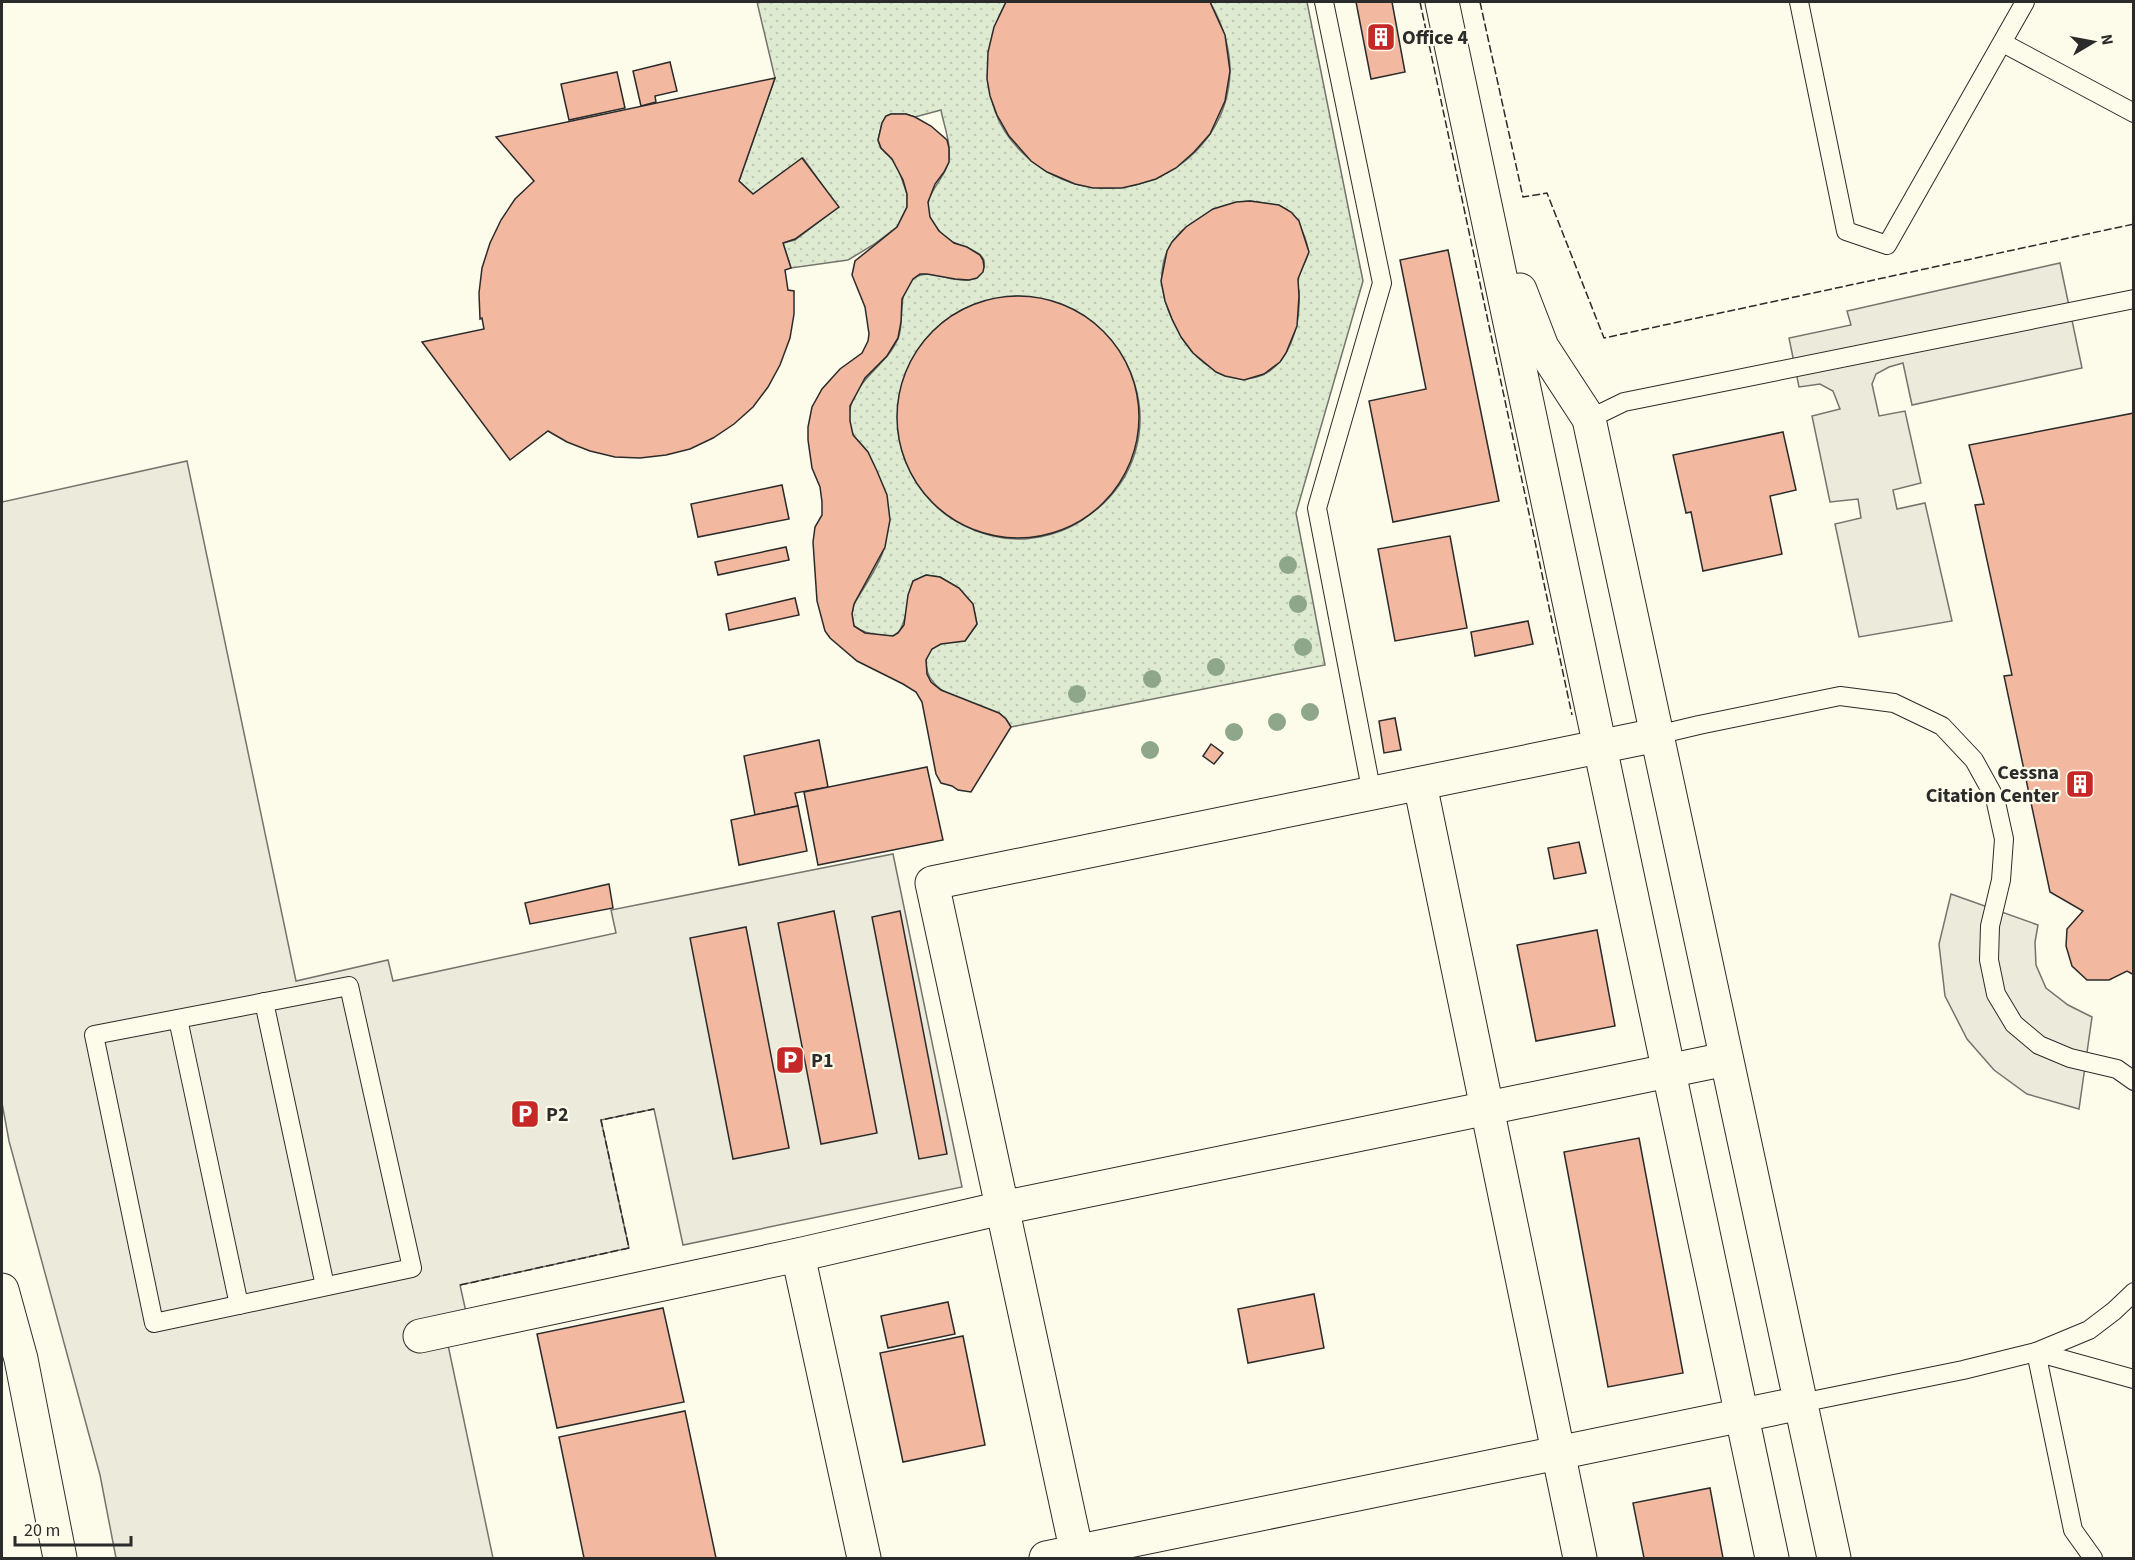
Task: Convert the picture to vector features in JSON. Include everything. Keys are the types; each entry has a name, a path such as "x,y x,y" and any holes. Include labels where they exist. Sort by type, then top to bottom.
{"street":[{"path":"1442,2 1772,1558"},
{"path":"1483,190 1542,347 1589,419 1834,1558"},
{"path":"1533,431 1562,416 1589,419"},
{"path":"1657,735 932,883 1002,1208 1067,1556 1559,1452 1801,1404"},
{"path":"1420,784 1580,1558"},
{"path":"420,1336 1002,1208 1726,1059"},
{"path":"798,1254 864,1558"},
{"path":"2,1290 21,1359 60,1558"}],"lane":[{"path":"1324,2 1382,283 1317,508 1372,794"},
{"path":"1799,2 1846,231 1887,245 2025,2"},
{"path":"2003,43 2133,113"},
{"path":"1589,419 1624,402 2133,298"},
{"path":"1657,735 1699,724 1840,696 1894,703 1942,726 1974,760 1995,798 2004,839 2001,880 1990,926 1989,960 1996,994 2014,1024 2039,1045 2070,1059 2117,1069 2133,1082"},
{"path":"349,986 412,1268 154,1323 94,1035 264,1002 349,986"},
{"path":"264,1002 325,1286"},
{"path":"178,1019 239,1305"},
{"path":"1801,1404 1963,1370 2036,1352 2089,1330 2114,1311 2133,1292"},
{"path":"2036,1352 2133,1379"},
{"path":"2036,1352 2073,1530 2093,1558"}],"green space":[{"path":"757,2 1006,2 994,28 988,55 988,69 995,111 1007,135 1033,162 1070,182 1102,188 1133,185 1163,175 1189,157 1210,134 1224,105 1230,71 1229,53 1222,26 1210,2 1307,2 1363,281 1296,513 1325,665 1011,727 999,713 960,699 939,688 927,671 927,658 934,647 947,642 965,641 977,624 973,604 959,588 940,577 926,575 913,581 902,626 895,635 870,633 854,626 852,614 854,604 875,569 884,548 870,460 867,451 851,429 849,417 851,405 860,386 887,356 898,339 903,296 911,281 926,274 963,280 972,279 979,275 984,262 975,251 944,236 930,218 928,202 949,160 948,141 941,110 915,117 906,114 891,114 886,116 882,123 878,141 899,171 907,194 907,207 897,227 848,260 791,268 783,243 795,240 838,207 803,158 753,194 739,181 775,78","holes":["1250,201 1276,205 1289,211 1299,223 1308,251 1298,276 1298,313 1291,343 1280,361 1267,372 1253,378 1237,378 1206,365 1192,352 1174,324 1169,311 1162,285 1162,272 1164,259 1170,247 1187,227 1220,208","1016,296 1058,304 1092,322 1117,349 1134,381 1140,417 1135,453 1118,487 1088,516 1074,525 1050,535 1025,539 1001,538 978,532 955,521 940,510 922,491 912,475 903,452 898,428 898,404 903,381 912,359 926,339 943,322 964,309 990,300"]}],"shaded area":[{"path":"2060,263 2082,368 1912,405 1903,363 1876,374 1872,384 1879,416 1905,411 1921,483 1893,490 1897,509 1925,503 1952,621 1859,637 1835,524 1861,518 1858,499 1830,502 1812,416 1840,409 1833,391 1820,384 1799,387 1789,338 1851,325 1847,311"},
{"path":"187,461 296,981 388,960 393,981 616,933 611,910 893,854 962,1187 683,1245 654,1109 601,1120 629,1248 460,1285 472,1339 448,1345 493,1558 116,1558 100,1475 9,1141 2,1103 2,502"},
{"path":"1951,894 2038,925 2035,942 2036,965 2046,988 2068,1005 2092,1017 2079,1109 2027,1094 1994,1070 1967,1039 1945,996 1939,944"}],"building":[{"path":"1006,2 1210,2 1225,35 1230,71 1225,101 1210,134 1176,168 1156,179 1122,188 1093,188 1075,184 1047,172 1031,161 1009,136 997,115 990,96 987,79 988,52 994,27"},
{"name":"Office 4","path":"1356,2 1392,2 1405,72 1371,79"},
{"path":"670,62 677,91 655,96 656,102 641,106 633,71"},
{"path":"617,72 625,108 569,120 561,84"},
{"path":"775,78 739,181 753,194 802,158 839,207 795,239 783,243 791,268 785,270 788,290 794,291 794,314 790,338 780,365 768,387 753,407 734,424 690,449 640,458 615,457 590,451 548,431 510,460 422,342 484,329 482,318 480,319 479,293 482,268 490,243 515,199 534,181 496,137"},
{"path":"906,114 915,117 931,126 947,140 949,162 935,184 928,202 930,217 939,231 954,243 967,247 980,255 984,267 983,272 977,278 969,280 927,274 920,274 913,279 902,299 898,338 887,356 865,378 850,406 853,435 868,452 877,471 887,495 890,520 885,547 854,604 852,614 854,626 865,633 893,636 904,625 908,595 913,581 926,575 940,577 959,588 973,604 977,624 965,641 941,644 932,649 926,660 927,674 931,682 941,690 999,713 1011,727 971,792 958,790 941,783 936,774 922,702 916,692 857,661 830,638 825,631 817,601 813,542 815,527 822,515 822,502 820,487 812,468 808,427 812,407 822,389 840,369 862,353 868,341 865,307 852,275 855,261 897,227 907,207 907,194 903,180 892,159 881,148 878,140 882,123 886,116"},
{"path":"1250,201 1279,205 1291,212 1299,221 1309,252 1298,279 1297,326 1286,353 1280,362 1264,374 1244,380 1216,372 1193,353 1181,337 1172,319 1161,281 1167,251 1186,227 1213,209 1236,202"},
{"path":"1448,250 1499,501 1393,522 1369,401 1426,389 1400,260"},
{"path":"1006,296 1030,296 1053,301 1075,310 1104,331 1119,350 1130,371 1137,393 1139,417 1137,441 1130,463 1119,484 1104,503 1075,524 1053,533 1030,538 1006,538 983,533 961,524 941,511 924,494 911,474 902,452 897,429 897,405 902,382 911,360 924,340 941,323 961,310 983,301"},
{"name":"Cessna Citation Center","path":"2134,413 2134,975 2127,971 2109,980 2087,980 2072,966 2066,946 2067,929 2083,911 2050,892 2004,676 2012,675 1975,505 1984,504 1969,445"},
{"path":"1783,432 1796,490 1770,496 1782,554 1703,571 1691,512 1686,513 1673,455"},
{"path":"782,485 789,519 698,537 691,504"},
{"path":"1450,536 1467,628 1395,641 1378,549"},
{"path":"786,547 789,560 718,575 715,562"},
{"path":"795,598 799,615 729,630 726,614"},
{"path":"1528,621 1533,644 1475,656 1471,632"},
{"path":"1395,718 1401,750 1384,753 1379,721"},
{"path":"819,740 828,787 795,793 798,806 755,815 744,756"},
{"path":"1211,744 1223,753 1214,764 1203,756"},
{"path":"927,767 943,840 818,865 804,792"},
{"path":"798,806 807,851 739,865 731,820"},
{"path":"1579,842 1586,873 1554,879 1548,848"},
{"path":"609,884 613,908 530,924 525,903"},
{"path":"834,911 877,1133 821,1144 778,923"},
{"path":"900,911 947,1154 919,1159 872,917"},
{"path":"746,927 789,1148 733,1159 690,938"},
{"path":"1597,930 1615,1026 1536,1041 1517,945"},
{"path":"1639,1138 1683,1373 1608,1387 1564,1152"},
{"path":"1314,1294 1324,1348 1248,1363 1238,1309"},
{"path":"948,1302 955,1334 888,1348 881,1316"},
{"path":"663,1308 684,1402 557,1428 537,1334"},
{"path":"963,1336 985,1445 903,1462 880,1353"},
{"path":"685,1411 716,1558 584,1558 559,1437"},
{"path":"1710,1488 1723,1558 1644,1558 1633,1503"}],"fence":[{"path":"1420,2 1572,715"},
{"path":"1480,2 1523,197 1547,193 1604,338 2134,224"},
{"path":"460,1285 629,1248 601,1120 654,1109"}],"place":[{"name":"Office 4","path":"1381,37"},
{"name":"Cessna Citation Center","path":"2080,784"},
{"name":"P1","path":"790,1060"},
{"name":"P2","path":"525,1114"}]}
